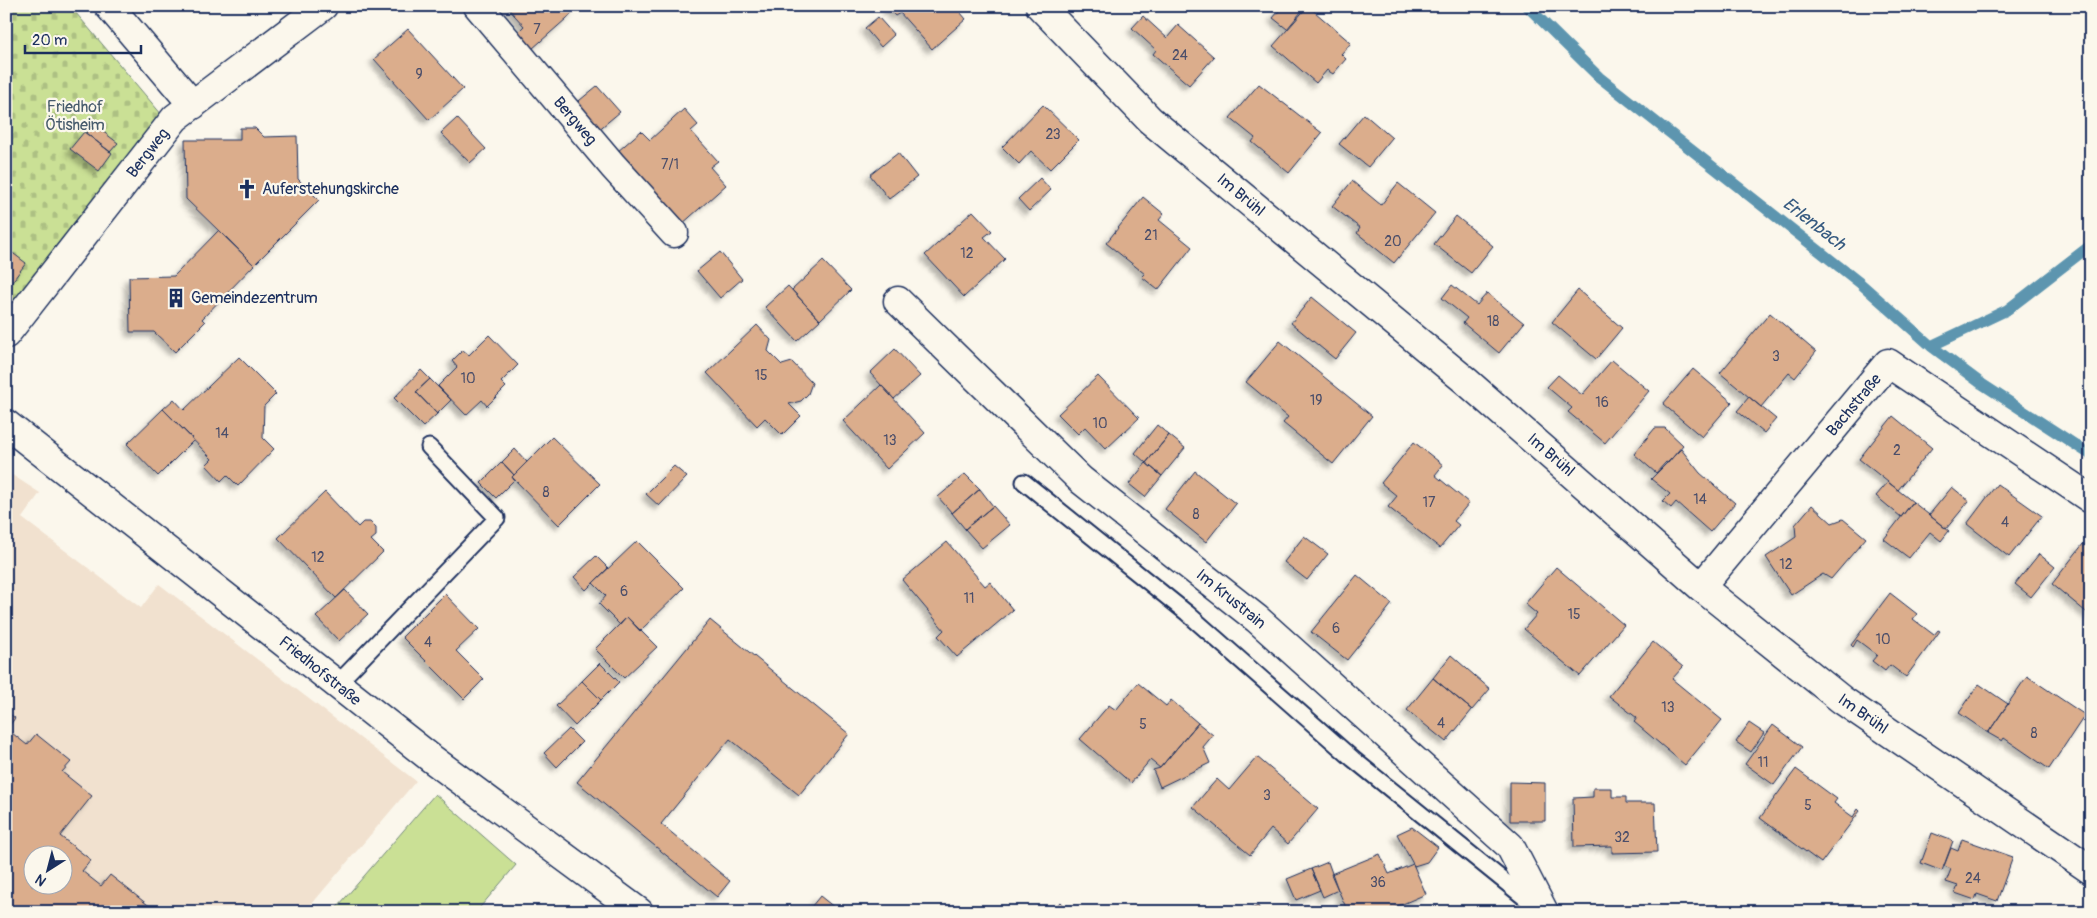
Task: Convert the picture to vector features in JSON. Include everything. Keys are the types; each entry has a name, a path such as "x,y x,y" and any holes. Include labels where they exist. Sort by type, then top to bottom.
{"street":[{"path":"109,6 193,105"},
{"name":"Bergweg","path":"6,334 155,141 176,118 323,6"},
{"name":"Bergweg","path":"478,6 614,166 674,233"},
{"name":"Im Brühl","path":"1040,6 1150,120 1466,381 1701,587 1842,700 2091,870"},
{"name":"Im Krustrain","path":"898,301 1081,480 1257,619 1510,846 1543,912"},
{"name":"Bachstraße","path":"1701,587 1888,364 2091,499"},
{"name":"Friedhofstraße","path":"6,424 432,759 639,912"}],"lane":[{"path":"337,684 496,518 429,447"},
{"path":"1024,482 1187,613 1353,759 1543,912"}],"shaded area":[{"path":"6,471 40,493 22,518 141,608 159,584 416,781 305,912 6,912"}],"green space":[{"name":"Friedhof Ötisheim","path":"6,6 70,6 162,115 6,318"},
{"path":"435,794 516,865 476,912 333,912"}],"building":[{"path":"506,6 571,6 575,11 532,49 517,33 524,26"},
{"path":"886,6 955,6 966,19 932,49 900,13 895,16"},
{"path":"1283,6 1306,6 1287,29 1273,18"},
{"path":"1308,6 1351,43 1341,54 1346,59 1333,74 1327,70 1316,83 1273,46"},
{"path":"1143,16 1167,38 1178,25 1214,57 1189,85 1153,54 1156,50 1132,28"},
{"path":"878,17 894,35 881,47 865,28"},
{"path":"408,29 463,89 429,120 374,59"},
{"path":"1259,84 1322,133 1289,173 1252,142 1255,138 1230,118"},
{"path":"597,86 620,112 597,131 574,105"},
{"path":"1043,105 1079,140 1050,169 1031,151 1019,164 1002,147"},
{"path":"684,109 698,125 691,131 718,161 710,167 726,185 681,225 617,152 641,131 650,140"},
{"path":"1364,114 1392,138 1368,167 1339,144"},
{"path":"457,118 486,149 470,163 441,133"},
{"path":"93,124 118,143 110,152 86,133"},
{"name":"Auferstehungskirche","path":"240,128 255,128 264,137 297,136 298,179 319,200 254,265 186,199 185,140 240,140"},
{"path":"84,132 112,153 99,171 70,149"},
{"path":"898,153 917,177 889,199 870,175"},
{"path":"1040,178 1051,190 1029,211 1018,199"},
{"path":"1352,181 1381,205 1398,183 1435,213 1394,263 1357,233 1360,228 1332,206"},
{"path":"1143,197 1164,214 1159,220 1192,247 1158,290 1142,277 1145,274 1106,243"},
{"path":"973,211 992,231 984,237 1005,259 964,297 925,255"},
{"path":"1456,216 1493,246 1471,273 1434,244"},
{"name":"Gemeindezentrum","path":"219,230 254,265 202,319 205,322 175,352 154,332 130,332 129,277 174,276"},
{"path":"6,248 26,263 6,290"},
{"path":"720,252 742,279 720,298 697,271"},
{"path":"823,261 851,290 820,320 792,290"},
{"path":"1452,285 1477,305 1487,293 1524,323 1499,353 1463,323 1467,318 1442,298"},
{"path":"788,286 820,320 797,341 765,307"},
{"path":"1578,290 1622,328 1596,359 1552,322"},
{"path":"1312,297 1356,333 1335,359 1291,323"},
{"path":"1770,313 1816,352 1795,378 1789,373 1761,407 1720,373"},
{"path":"757,325 771,340 768,351 782,365 792,362 812,383 808,394 801,401 789,404 801,416 782,435 765,418 757,426 707,373"},
{"path":"489,335 518,365 501,382 506,387 487,406 482,400 466,415 438,386 457,367 452,361 463,350 469,355"},
{"path":"1280,341 1372,416 1333,464 1283,423 1288,417 1246,382"},
{"path":"895,349 920,376 894,399 870,373"},
{"path":"239,357 276,394 264,406 263,438 274,449 238,486 227,475 221,481 206,465 212,459 163,409 174,399 184,410"},
{"path":"1612,360 1649,391 1605,443 1568,412 1572,408 1547,387 1558,375 1582,395"},
{"path":"1693,369 1732,402 1702,437 1663,404"},
{"path":"421,370 430,379 416,392 437,414 423,427 394,398"},
{"path":"1098,376 1139,418 1106,449 1085,427 1078,434 1058,414"},
{"path":"430,379 451,400 437,414 416,392"},
{"path":"881,385 925,433 887,469 843,421"},
{"path":"1749,397 1776,419 1764,433 1737,411"},
{"path":"163,409 194,440 158,476 127,444"},
{"path":"1893,416 1932,448 1898,490 1859,459"},
{"path":"1157,425 1169,435 1146,463 1135,453"},
{"path":"1655,428 1665,428 1683,445 1668,463 1666,462 1656,473 1634,454"},
{"path":"1169,435 1185,448 1162,476 1146,463"},
{"path":"552,437 600,484 559,525 512,477"},
{"path":"1414,442 1443,465 1435,475 1469,503 1454,521 1459,525 1440,548 1388,507 1397,496 1381,483"},
{"path":"515,449 527,462 514,475 502,462"},
{"path":"1681,449 1700,473 1735,503 1710,532 1676,502 1671,508 1663,501 1670,494 1651,479"},
{"path":"502,462 514,475 512,477 514,480 496,498 481,483"},
{"path":"1146,463 1162,476 1145,497 1129,484"},
{"path":"674,466 687,477 659,506 646,494"},
{"path":"1195,471 1236,504 1206,542 1165,509"},
{"path":"965,474 980,489 952,513 938,497"},
{"path":"1888,482 1913,502 1901,517 1876,496"},
{"path":"1997,484 2042,516 2009,557 1967,524"},
{"path":"1952,487 1969,501 1946,529 1929,515"},
{"path":"980,489 993,506 965,529 952,513"},
{"path":"325,492 358,527 363,522 370,522 376,528 376,536 371,540 383,552 336,598 278,538"},
{"path":"1913,502 1949,531 1941,541 1930,532 1909,558 1884,539"},
{"path":"1812,505 1832,523 1843,519 1866,538 1831,579 1823,574 1791,595 1766,557 1796,537 1795,525"},
{"path":"993,506 1010,525 982,548 965,529"},
{"path":"1304,536 1328,554 1307,580 1284,562"},
{"path":"637,541 684,588 640,631 627,617 620,625 599,604 606,596 593,583"},
{"path":"947,542 985,586 990,582 1013,610 957,657 938,636 944,630 902,580"},
{"path":"2083,544 2091,550 2091,616 2052,584"},
{"path":"2039,554 2055,567 2031,597 2015,584"},
{"path":"596,556 608,568 586,590 574,577"},
{"path":"1556,567 1624,625 1580,676 1524,629 1537,614 1525,604"},
{"path":"1357,575 1392,604 1347,660 1311,632"},
{"path":"345,590 368,614 339,641 316,617"},
{"path":"1890,593 1917,614 1913,619 1934,635 1938,630 1940,631 1906,677 1890,665 1885,671 1872,661 1877,655 1857,640 1853,647 1851,645"},
{"path":"445,594 479,629 456,651 484,679 464,699 402,637"},
{"path":"627,617 657,647 624,678 595,649"},
{"path":"710,620 849,734 799,795 730,739 661,824 730,881 717,897 577,782"},
{"path":"1653,642 1683,667 1672,679 1722,720 1685,765 1634,722 1637,718 1609,696"},
{"path":"1451,655 1490,689 1472,710 1433,678"},
{"path":"600,663 619,682 601,700 582,681"},
{"path":"2027,676 2085,715 2049,769 2004,738 2002,741 1988,733"},
{"path":"1433,678 1472,710 1446,742 1407,710"},
{"path":"582,681 601,700 575,726 556,706"},
{"path":"1138,683 1166,706 1171,700 1198,723 1160,768 1150,760 1131,783 1080,739 1109,705 1116,710"},
{"path":"1979,684 2008,704 1988,733 1959,713"},
{"path":"6,711 15,718 7,729 27,745 36,734 71,762 62,772 92,796 60,836 91,860 82,871 101,886 110,875 157,912 6,912"},
{"path":"1198,723 1213,735 1203,747 1210,763 1160,787 1153,770 1160,768"},
{"path":"1749,723 1764,733 1751,752 1736,742"},
{"path":"1773,725 1802,747 1774,785 1745,764"},
{"path":"569,729 582,742 557,767 544,753"},
{"path":"1257,757 1318,809 1288,844 1271,829 1250,855 1193,807 1217,779 1229,790"},
{"path":"1796,769 1837,799 1834,803 1853,817 1858,809 1860,811 1821,863 1760,818"},
{"path":"1510,782 1545,783 1545,821 1510,821"},
{"path":"1593,788 1612,788 1612,797 1626,797 1626,803 1655,803 1657,852 1612,853 1612,846 1574,847 1573,798 1593,797"},
{"path":"1412,827 1438,847 1427,862 1414,866 1397,834"},
{"path":"1932,833 1953,841 1942,871 1921,863"},
{"path":"1962,839 2013,857 1997,901 1977,894 1975,900 1955,893 1958,886 1946,882 1951,869 1944,866 1951,848 1958,851"},
{"path":"1380,854 1389,874 1413,864 1426,894 1384,912 1348,912 1331,874"},
{"path":"1328,862 1338,890 1323,897 1311,869"},
{"path":"1311,869 1320,890 1296,900 1287,879"},
{"path":"820,896 840,912 807,912"},
{"path":"1060,902 1072,912 1052,912"},
{"path":"1258,906 1261,912 1245,912"}],"waterway":[{"name":"Erlenbach","path":"1527,6 1599,77 1860,283 1931,346 1982,384 2091,455"},
{"path":"1931,346 2007,310 2091,245"}],"place":[{"name":"Auferstehungskirche","path":"247,189"},
{"name":"Gemeindezentrum","path":"176,298"}]}
